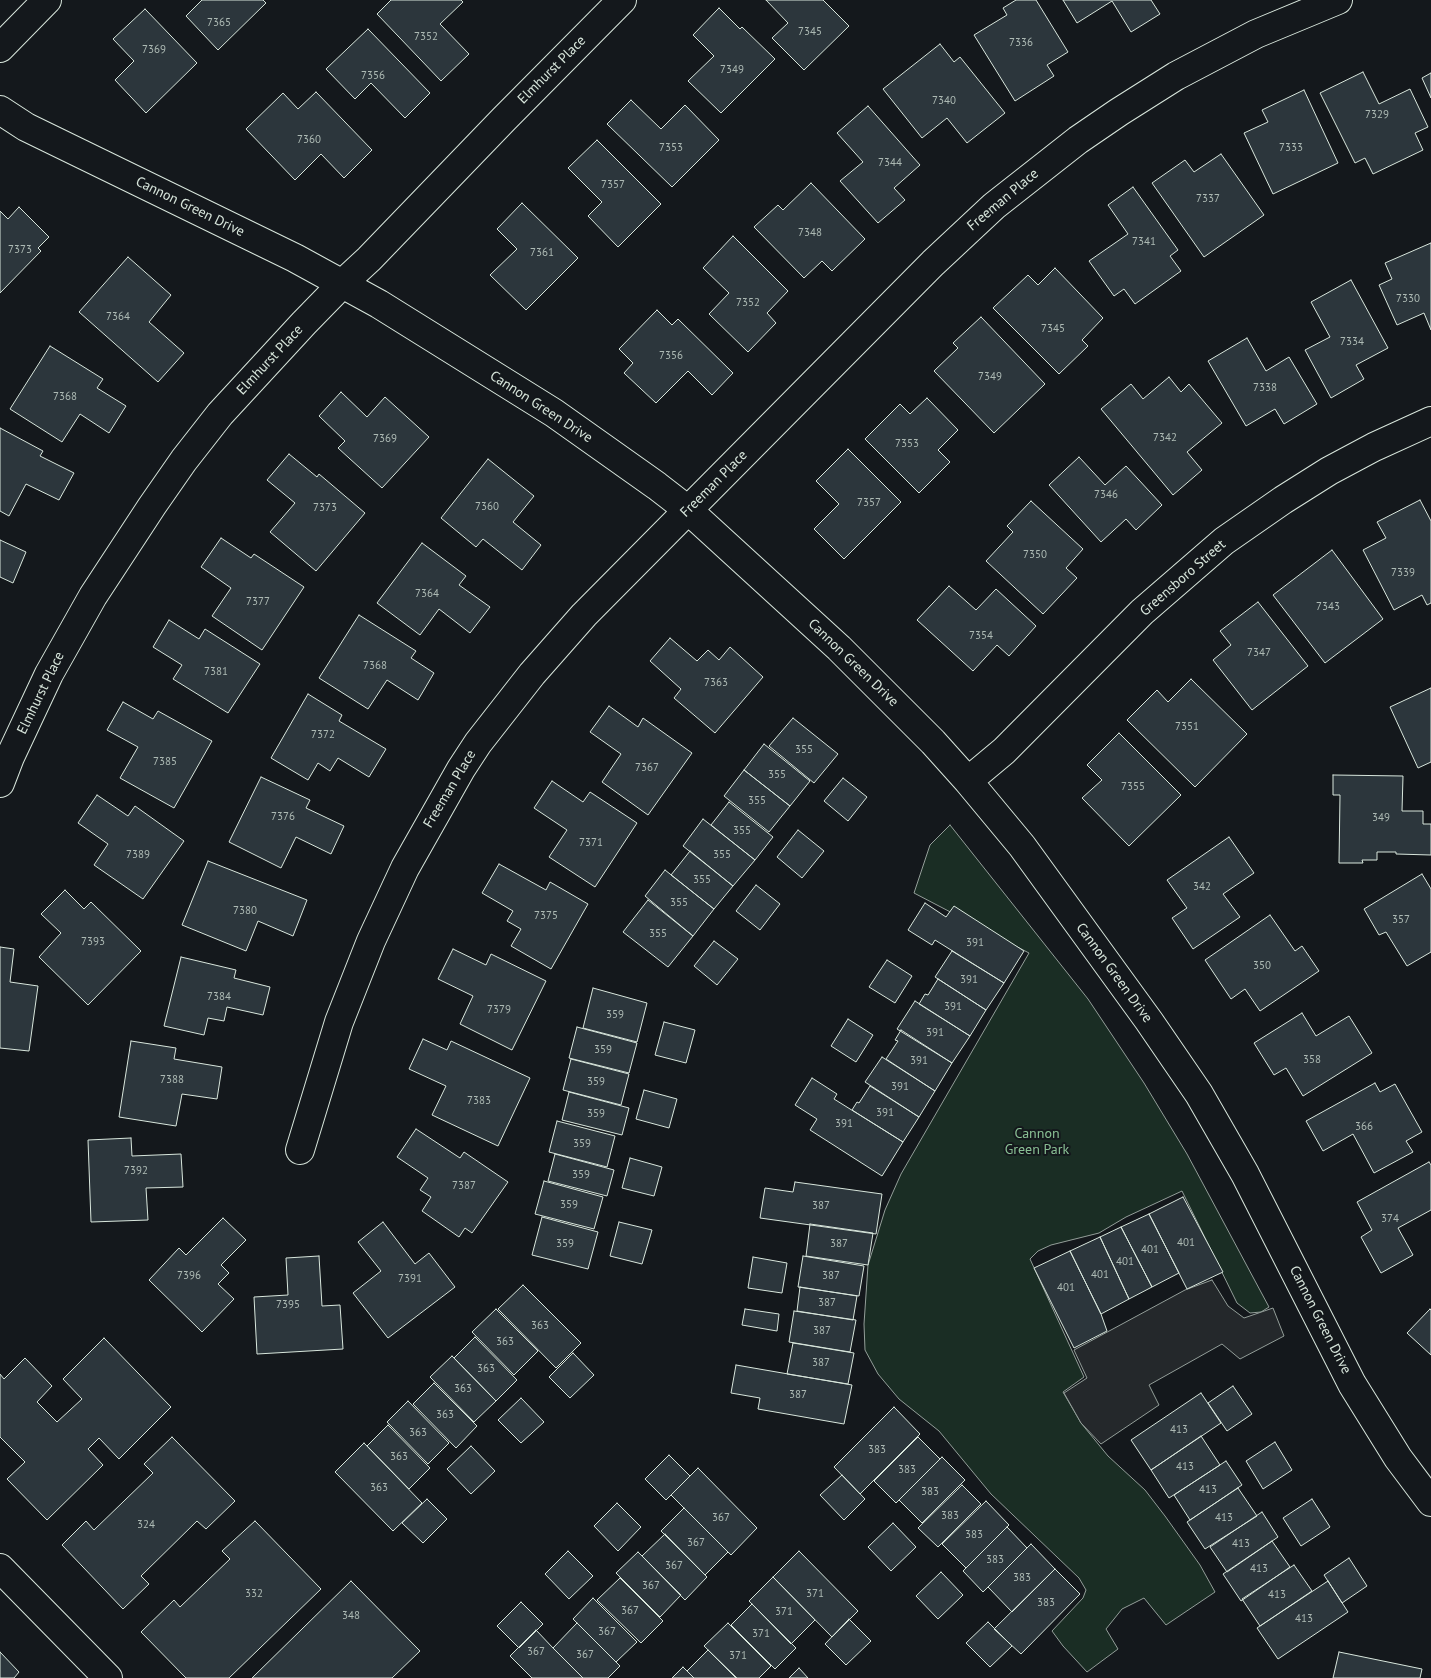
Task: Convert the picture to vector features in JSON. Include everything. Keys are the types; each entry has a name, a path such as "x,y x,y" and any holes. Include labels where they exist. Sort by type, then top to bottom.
{"street":[{"path":"0,48 47,0"},
{"name":"Elmhurst Place","path":"0,783 10,757 49,674 93,596 184,460 220,414 342,284 369,259 622,0"},
{"name":"Freeman Place","path":"300,1150 339,1022 371,941 405,868 461,769 489,728 542,662 584,615 938,257 994,206 1030,177 1119,112 1176,76 1256,34 1338,0"},
{"name":"Cannon Green Drive","path":"0,110 26,127 295,258 379,304 554,413 658,486 688,510 839,648 933,742 968,781 1022,846 1149,1021 1199,1094 1245,1174 1352,1384 1398,1458 1431,1501"},
{"name":"Greensboro Street","path":"968,781 1004,751 1142,612 1224,541 1283,500 1330,471 1374,447 1431,421"},
{"path":"0,1568 108,1678"}],"green space":[{"name":"Cannon Green Park","path":"950,825 1088,999 1144,1083 1187,1154 1269,1307 1261,1312 1250,1313 1237,1303 1182,1191 1126,1217 1099,1233 1051,1245 1038,1251 1030,1259 1084,1377 1063,1392 1081,1423 1108,1456 1145,1490 1165,1516 1200,1565 1215,1592 1166,1625 1144,1598 1122,1609 1106,1629 1118,1649 1087,1672 1052,1631 1083,1598 1086,1590 1079,1578 991,1494 939,1431 899,1399 878,1374 865,1350 864,1324 868,1265 885,1210 901,1174 1029,953 914,893 930,845"}],"shaded area":[{"path":"1212,1280 1228,1306 1244,1318 1273,1308 1284,1336 1240,1359 1222,1344 1149,1385 1159,1405 1101,1444 1081,1423 1064,1393 1087,1378 1074,1350 1185,1290"}],"building":[{"path":"202,0 263,0 266,3 218,50 186,16"},
{"path":"391,0 461,0 463,2 440,24 469,54 441,81 377,14"},
{"path":"766,0 823,0 849,26 804,70 772,38 788,23"},
{"path":"1016,0 1036,0 1068,52 1047,65 1054,76 1015,101 974,35 1007,15 1003,8"},
{"path":"1063,0 1151,0 1160,14 1131,32 1112,1 1077,23"},
{"path":"719,8 775,59 721,113 688,81 714,56 693,35"},
{"path":"145,9 197,63 146,113 115,80 134,61 113,39"},
{"path":"368,29 430,93 405,118 371,83 355,99 326,69"},
{"path":"940,44 954,62 960,57 1005,113 967,143 947,118 922,138 883,89"},
{"path":"1363,72 1379,104 1410,89 1428,127 1415,133 1423,150 1373,174 1365,158 1355,163 1320,93"},
{"path":"1431,73 1431,98 1422,78"},
{"path":"1304,90 1338,163 1273,194 1244,133 1268,122 1262,110"},
{"path":"316,92 372,150 344,178 321,154 295,180 246,129 283,93 298,109"},
{"path":"631,100 661,129 685,105 719,140 672,187 607,124"},
{"path":"868,106 920,165 894,188 905,200 878,223 840,181 863,162 837,133"},
{"path":"597,140 661,204 618,247 588,216 602,202 568,168"},
{"path":"1221,154 1264,215 1204,257 1152,183 1185,160 1194,172"},
{"path":"811,183 865,239 832,271 822,261 804,278 754,227 778,205 783,210"},
{"path":"1133,187 1178,250 1170,256 1181,271 1135,304 1124,289 1114,296 1089,261 1128,234 1108,205"},
{"path":"522,203 578,258 526,310 490,275 517,249 497,229"},
{"path":"19,207 49,237 38,248 41,251 0,293 0,211 8,219"},
{"path":"733,236 788,291 767,313 776,323 748,352 709,314 729,293 703,268"},
{"path":"1431,243 1431,330 1424,313 1397,325 1379,285 1392,279 1385,263"},
{"path":"128,257 171,295 149,322 184,353 158,382 79,312"},
{"path":"1055,268 1103,318 1082,340 1088,346 1059,374 993,308 1028,275 1038,285"},
{"path":"1351,280 1388,348 1356,365 1364,379 1331,398 1305,350 1330,337 1311,302"},
{"path":"657,310 672,325 678,319 733,373 712,395 688,371 656,403 624,373 633,363 619,349"},
{"path":"981,317 1045,384 994,433 934,371 958,348 953,343"},
{"path":"1247,338 1266,371 1289,357 1317,404 1284,424 1275,409 1246,426 1208,361"},
{"path":"50,346 103,379 97,388 126,406 109,433 80,414 62,442 10,409"},
{"path":"1169,377 1181,392 1189,384 1222,423 1187,452 1202,470 1173,495 1101,409 1131,384 1143,399"},
{"path":"341,392 367,417 385,397 429,437 382,488 338,448 345,441 319,416"},
{"path":"927,398 958,430 938,450 950,462 919,493 865,439 900,404 910,414"},
{"path":"0,428 43,451 40,456 74,473 59,500 26,484 9,516 0,511"},
{"path":"848,449 901,502 844,559 814,529 839,504 816,481"},
{"path":"289,454 317,477 319,474 365,513 316,571 270,532 295,503 267,480"},
{"path":"1079,457 1105,485 1126,466 1162,505 1136,530 1126,519 1101,542 1049,485"},
{"path":"488,459 534,496 513,522 541,545 522,570 483,539 476,547 441,518"},
{"path":"1420,500 1431,521 1431,603 1427,605 1422,595 1394,610 1363,550 1386,538 1377,522"},
{"path":"1031,501 1083,549 1066,568 1077,578 1043,614 986,561 1013,532 1007,526"},
{"path":"221,538 251,558 254,554 304,587 262,650 212,616 231,588 201,567"},
{"path":"0,540 26,552 13,583 0,577"},
{"path":"422,543 466,576 459,585 490,607 470,633 439,609 420,635 377,603"},
{"path":"1332,550 1383,619 1325,663 1273,595"},
{"path":"949,586 976,610 996,589 1036,626 1009,656 997,645 973,671 917,620"},
{"path":"1258,602 1308,666 1252,710 1213,660 1231,645 1220,631"},
{"path":"359,615 416,651 411,658 434,673 418,700 387,680 368,709 319,678"},
{"path":"169,620 199,639 205,629 260,664 228,713 173,679 182,665 153,647"},
{"path":"670,638 697,661 708,650 719,660 730,647 763,677 715,733 674,698 681,689 650,661"},
{"path":"1191,679 1247,734 1195,787 1127,720 1157,690 1168,702"},
{"path":"1431,688 1431,762 1418,768 1390,707"},
{"path":"308,694 342,715 339,721 386,749 369,777 338,758 330,771 318,763 308,780 271,758"},
{"path":"123,702 153,719 158,711 212,741 174,808 120,778 138,747 107,730"},
{"path":"609,706 638,727 643,718 692,753 648,815 602,782 621,754 590,732"},
{"path":"793,718 838,754 814,783 769,746"},
{"path":"1119,733 1181,795 1129,846 1082,798 1102,780 1087,765"},
{"path":"764,744 810,781 790,806 744,770"},
{"path":"744,770 790,806 769,832 724,796"},
{"path":"1333,775 1403,776 1402,811 1423,811 1423,824 1431,824 1431,855 1377,852 1377,860 1362,860 1363,863 1339,863 1340,795 1333,795"},
{"path":"261,777 310,800 306,808 344,826 331,854 296,837 281,868 229,842"},
{"path":"843,778 867,797 848,821 824,801"},
{"path":"552,781 583,802 590,792 637,823 595,887 549,857 567,830 534,808"},
{"path":"97,795 128,816 135,806 184,841 143,899 94,865 108,844 78,823"},
{"path":"729,802 773,837 755,860 711,825"},
{"path":"703,819 755,860 733,886 683,846"},
{"path":"798,830 824,851 802,878 777,857"},
{"path":"1229,837 1254,873 1223,894 1240,917 1193,949 1172,918 1187,908 1167,880"},
{"path":"690,851 733,886 714,909 671,875"},
{"path":"208,861 307,900 293,936 258,921 246,951 182,925"},
{"path":"499,864 546,890 550,882 588,904 551,969 511,946 521,929 507,921 513,911 482,893"},
{"path":"665,870 714,909 693,936 645,896"},
{"path":"1422,874 1431,889 1431,952 1407,966 1386,932 1379,935 1364,909"},
{"path":"756,885 780,904 760,930 736,911"},
{"path":"65,890 84,909 91,902 141,951 88,1005 39,957 61,933 41,914"},
{"path":"648,900 693,936 668,967 623,932"},
{"path":"925,903 946,917 954,906 1024,951 1004,983 935,940 932,945 908,930"},
{"path":"1270,915 1295,951 1302,946 1319,971 1260,1011 1245,989 1231,999 1205,960"},
{"path":"714,941 738,959 717,985 694,966"},
{"path":"0,947 14,949 10,982 38,986 29,1051 0,1048"},
{"path":"453,949 486,965 491,954 546,981 512,1050 460,1024 473,996 438,979"},
{"path":"952,951 1004,983 986,1010 935,977"},
{"path":"181,957 236,970 234,978 270,987 263,1015 227,1007 224,1021 208,1018 204,1035 164,1026"},
{"path":"887,960 912,976 895,1003 869,987"},
{"path":"938,979 986,1010 970,1036 919,1004 925,994 928,995"},
{"path":"593,988 647,1003 637,1042 583,1028"},
{"path":"915,1001 970,1036 952,1063 897,1029"},
{"path":"1302,1013 1316,1036 1349,1016 1372,1053 1303,1096 1286,1068 1274,1075 1254,1043"},
{"path":"848,1019 873,1035 856,1062 831,1046"},
{"path":"664,1022 695,1030 686,1063 655,1055"},
{"path":"577,1027 637,1043 629,1073 569,1058"},
{"path":"901,1030 952,1063 935,1091 886,1059 898,1041 895,1040"},
{"path":"423,1039 447,1050 451,1041 530,1078 498,1146 432,1115 446,1086 409,1069"},
{"path":"131,1041 176,1048 174,1059 222,1067 217,1099 182,1094 176,1126 119,1117"},
{"path":"882,1057 935,1091 919,1117 865,1082"},
{"path":"571,1059 629,1074 621,1105 563,1090"},
{"path":"812,1078 837,1094 834,1099 903,1142 882,1176 810,1130 817,1119 795,1105"},
{"path":"1375,1083 1380,1092 1395,1084 1422,1132 1406,1141 1413,1152 1374,1173 1353,1134 1323,1151 1306,1121"},
{"path":"870,1086 919,1117 903,1142 852,1110"},
{"path":"644,1090 677,1099 669,1128 636,1119"},
{"path":"569,1092 629,1108 622,1135 562,1120"},
{"path":"557,1121 615,1136 607,1167 549,1152"},
{"path":"416,1129 460,1158 464,1152 508,1182 472,1233 465,1228 459,1237 422,1211 431,1197 420,1190 428,1178 397,1157"},
{"path":"131,1138 132,1156 181,1154 183,1187 146,1188 148,1220 91,1222 88,1140"},
{"path":"555,1154 614,1170 607,1196 548,1181"},
{"path":"630,1158 662,1167 654,1196 622,1188"},
{"path":"1429,1162 1431,1165 1431,1210 1398,1228 1413,1255 1381,1273 1361,1237 1372,1230 1357,1202"},
{"path":"544,1181 603,1197 594,1229 535,1214"},
{"path":"795,1182 882,1194 876,1234 760,1218 765,1188 793,1192"},
{"path":"1183,1197 1223,1272 1187,1289 1149,1214"},
{"path":"1149,1214 1179,1273 1152,1287 1121,1227"},
{"path":"542,1217 598,1232 588,1269 532,1255"},
{"path":"223,1218 246,1240 221,1265 229,1273 218,1284 234,1299 202,1332 149,1280 179,1248 186,1255"},
{"path":"383,1222 415,1264 429,1253 455,1287 388,1338 353,1293 381,1271 358,1242"},
{"path":"619,1222 652,1230 642,1264 610,1256"},
{"path":"810,1224 873,1233 868,1265 806,1256"},
{"path":"1121,1227 1152,1287 1129,1299 1100,1237"},
{"path":"1100,1237 1129,1299 1101,1314 1070,1251"},
{"path":"1070,1251 1101,1314 1107,1331 1074,1348 1034,1268"},
{"path":"319,1256 322,1306 340,1305 343,1349 257,1354 254,1297 288,1295 286,1258"},
{"path":"803,1256 864,1266 859,1296 798,1287"},
{"path":"753,1257 787,1263 782,1293 748,1288"},
{"path":"523,1285 581,1343 556,1368 498,1309"},
{"path":"800,1287 857,1296 853,1320 797,1311"},
{"path":"496,1309 538,1351 514,1375 472,1332"},
{"path":"745,1309 779,1314 777,1331 742,1325"},
{"path":"1431,1310 1431,1355 1407,1333"},
{"path":"794,1311 856,1320 850,1352 789,1342"},
{"path":"475,1337 517,1380 496,1401 454,1358"},
{"path":"104,1338 171,1407 119,1459 99,1438 88,1449 103,1465 47,1520 7,1479 25,1462 0,1437 0,1374 4,1379 25,1358 52,1386 37,1402 57,1422 82,1399 63,1379"},
{"path":"793,1343 854,1353 848,1384 787,1374"},
{"path":"573,1353 594,1375 570,1398 549,1377"},
{"path":"452,1356 496,1401 474,1422 430,1377"},
{"path":"736,1365 852,1385 844,1424 758,1409 760,1398 731,1393"},
{"path":"434,1383 477,1426 456,1448 413,1404"},
{"path":"1233,1386 1252,1414 1227,1431 1208,1403"},
{"path":"1201,1393 1221,1423 1151,1470 1131,1440"},
{"path":"521,1398 544,1422 521,1443 498,1420"},
{"path":"408,1401 449,1443 428,1464 387,1422"},
{"path":"894,1407 920,1434 860,1494 834,1467"},
{"path":"388,1425 430,1468 409,1489 367,1446"},
{"path":"1201,1436 1220,1465 1169,1498 1151,1470"},
{"path":"172,1437 235,1501 206,1529 197,1521 141,1576 149,1584 123,1609 62,1545 86,1521 94,1530 153,1473 144,1464"},
{"path":"918,1437 940,1459 896,1503 874,1481"},
{"path":"1275,1442 1292,1470 1263,1489 1246,1461"},
{"path":"364,1443 422,1503 393,1531 335,1472"},
{"path":"471,1446 495,1471 471,1494 447,1469"},
{"path":"669,1455 690,1476 666,1500 645,1479"},
{"path":"942,1457 965,1480 922,1523 899,1500"},
{"path":"1226,1461 1242,1485 1190,1520 1174,1495"},
{"path":"698,1468 757,1528 731,1555 671,1495"},
{"path":"842,1475 865,1499 844,1520 820,1495"},
{"path":"962,1485 981,1504 938,1547 918,1528"},
{"path":"1238,1488 1257,1516 1205,1549 1187,1522"},
{"path":"427,1499 447,1519 423,1543 402,1523"},
{"path":"1312,1499 1330,1527 1301,1546 1283,1518"},
{"path":"986,1501 1009,1525 966,1568 942,1544"},
{"path":"617,1503 641,1527 618,1551 594,1526"},
{"path":"684,1508 728,1552 705,1575 661,1531"},
{"path":"1262,1512 1278,1537 1227,1572 1210,1547"},
{"path":"255,1521 321,1589 229,1678 186,1678 141,1632 174,1600 180,1607 230,1559 222,1551"},
{"path":"893,1523 916,1547 891,1571 868,1547"},
{"path":"1007,1527 1027,1548 983,1592 963,1571"},
{"path":"665,1534 707,1577 685,1600 642,1556"},
{"path":"1272,1541 1290,1567 1241,1601 1223,1574"},
{"path":"1031,1544 1055,1569 1012,1612 988,1587"},
{"path":"568,1551 593,1576 569,1599 545,1574"},
{"path":"799,1551 858,1611 832,1637 773,1577"},
{"path":"638,1552 681,1595 660,1617 616,1573"},
{"path":"1349,1558 1367,1586 1342,1603 1324,1575"},
{"path":"1294,1565 1312,1591 1260,1626 1242,1599"},
{"path":"1055,1569 1080,1594 1021,1654 994,1629"},
{"path":"941,1572 963,1595 938,1619 916,1596"},
{"path":"773,1577 815,1620 791,1644 749,1601"},
{"path":"620,1578 663,1621 641,1643 597,1600"},
{"path":"351,1581 420,1651 392,1678 252,1678"},
{"path":"1328,1581 1348,1612 1278,1659 1257,1628"},
{"path":"593,1598 637,1642 616,1662 573,1619"},
{"path":"521,1602 543,1624 519,1648 497,1626"},
{"path":"752,1604 796,1648 775,1669 731,1625"},
{"path":"849,1619 871,1641 846,1665 825,1644"},
{"path":"988,1622 1012,1646 990,1667 966,1643"},
{"path":"577,1623 620,1666 608,1678 583,1678 553,1648"},
{"path":"728,1623 771,1666 759,1678 737,1678 704,1646"},
{"path":"536,1630 583,1678 532,1678 510,1656"},
{"path":"708,1650 736,1678 694,1678 687,1671"},
{"path":"0,1652 19,1672 14,1678 0,1678"},
{"path":"1339,1652 1422,1669 1420,1678 1333,1678"},
{"path":"683,1667 694,1678 672,1678"},
{"path":"799,1668 808,1678 789,1678"}]}
